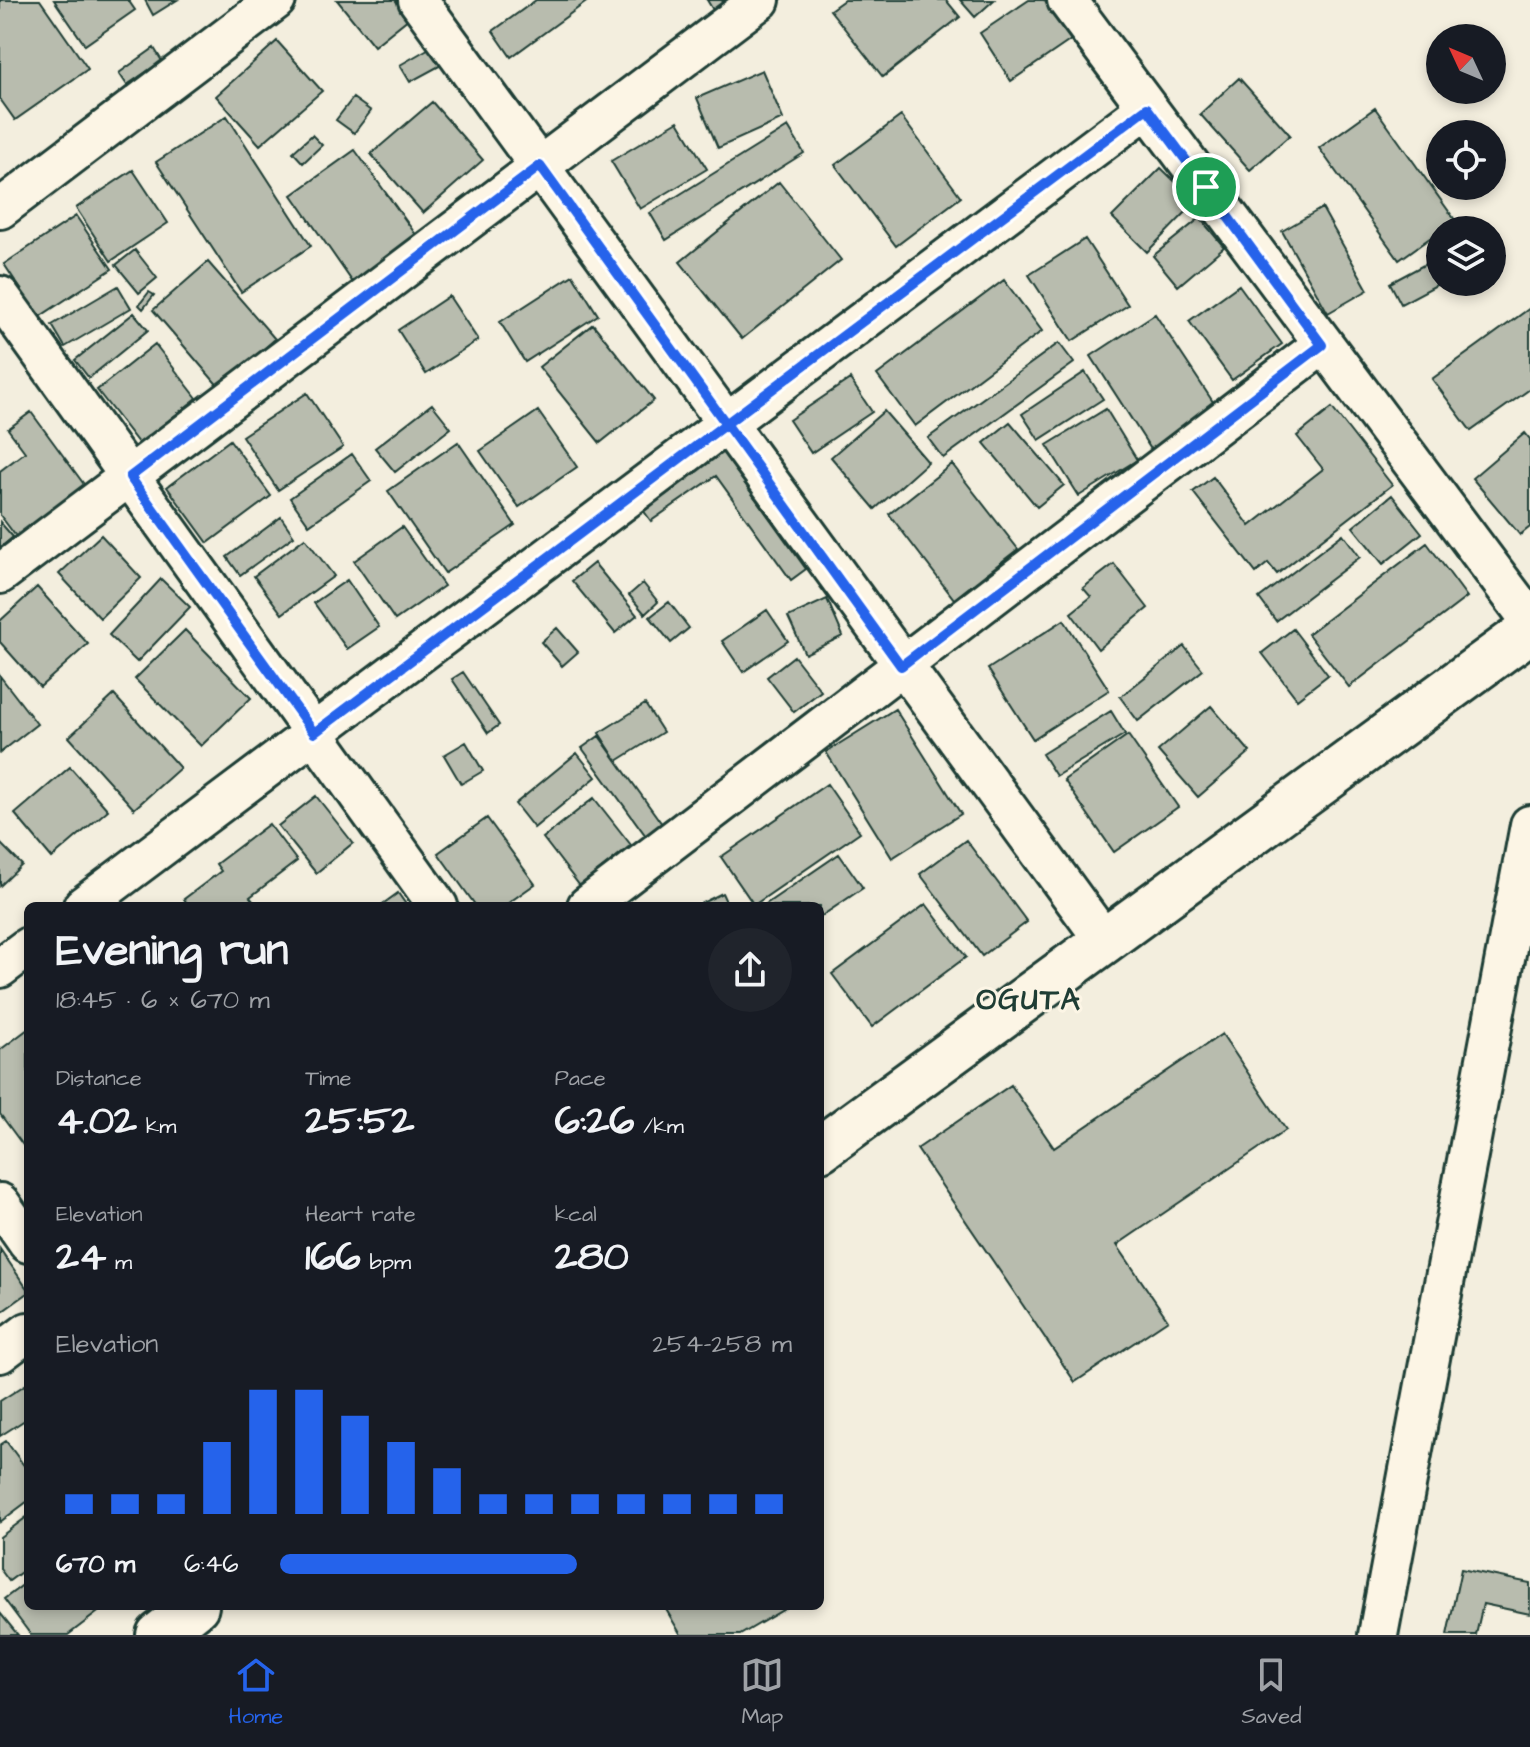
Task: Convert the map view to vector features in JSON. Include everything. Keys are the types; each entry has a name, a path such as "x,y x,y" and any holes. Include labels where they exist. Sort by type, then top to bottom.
{"street":[{"path":"0,209 276,0"},
{"path":"418,0 1106,943"},
{"path":"0,574 760,0"},
{"path":"1067,0 1530,620"},
{"path":"88,902 1147,108"},
{"path":"0,296 435,902"},
{"path":"592,902 1322,345"},
{"path":"824,1146 1106,943 1530,630"},
{"path":"1378,1635 1530,825"},
{"path":"0,968 24,950"},
{"path":"0,1203 24,1237"},
{"path":"0,1353 24,1335"},
{"path":"159,1635 191,1610"}],"building":[{"path":"0,0 40,0 88,69 15,120 0,99"},
{"path":"54,0 128,0 135,10 85,45"},
{"path":"145,0 177,0 153,15"},
{"path":"337,0 395,0 409,18 374,46"},
{"path":"536,0 589,0 511,57 493,31"},
{"path":"707,0 729,0 730,1 713,10"},
{"path":"844,0 946,0 960,17 883,77 830,10"},
{"path":"960,0 994,0 975,17"},
{"path":"1029,0 1044,0 1071,40 1011,81 980,33"},
{"path":"277,41 322,91 260,145 216,96"},
{"path":"433,46 443,64 410,82 400,65"},
{"path":"154,48 162,61 127,85 119,73"},
{"path":"762,70 783,119 718,148 697,98"},
{"path":"1239,78 1290,135 1250,170 1200,114"},
{"path":"353,98 371,111 354,133 336,120"},
{"path":"432,102 483,160 423,213 371,154"},
{"path":"1375,108 1426,179 1426,200 1441,200 1452,216 1426,216 1426,241 1399,260 1319,148"},
{"path":"227,116 311,246 241,292 156,162"},
{"path":"901,116 961,197 896,246 835,165"},
{"path":"678,121 707,169 640,209 611,161"},
{"path":"788,127 804,153 666,240 650,213"},
{"path":"312,135 322,145 303,163 293,152"},
{"path":"355,150 419,239 354,284 292,195"},
{"path":"1161,168 1196,202 1147,252 1112,217"},
{"path":"133,170 168,223 111,261 76,208"},
{"path":"779,182 841,260 742,339 680,262"},
{"path":"1322,208 1368,290 1328,313 1282,231"},
{"path":"76,216 112,269 39,317 4,264"},
{"path":"1200,218 1224,247 1178,286 1153,256"},
{"path":"1085,239 1128,305 1072,341 1029,275"},
{"path":"135,250 157,278 139,293 116,265"},
{"path":"208,262 275,339 220,388 153,310"},
{"path":"1426,264 1426,291 1401,304 1390,283"},
{"path":"573,275 598,315 525,362 500,322"},
{"path":"1004,280 1042,331 915,426 877,375"},
{"path":"1239,285 1282,344 1232,380 1189,321"},
{"path":"118,286 131,308 65,347 52,325"},
{"path":"149,292 154,295 143,309 139,305"},
{"path":"449,296 478,340 426,374 398,330"},
{"path":"1530,308 1530,389 1471,431 1432,379"},
{"path":"134,313 148,330 89,378 75,360"},
{"path":"1155,314 1219,411 1154,454 1091,356"},
{"path":"593,324 654,400 600,443 539,367"},
{"path":"1059,343 1074,363 943,458 928,438"},
{"path":"155,344 197,398 139,444 97,390"},
{"path":"1085,372 1103,399 1039,440 1022,414"},
{"path":"850,379 872,412 811,453 789,420"},
{"path":"307,393 343,447 278,490 242,436"},
{"path":"432,404 451,428 395,472 375,448"},
{"path":"1332,408 1392,485 1277,574 1268,563 1256,573 1193,492 1213,477 1250,526 1323,469 1297,436"},
{"path":"1106,409 1137,460 1079,496 1047,445"},
{"path":"538,411 577,467 519,507 480,451"},
{"path":"884,411 928,462 875,509 831,457"},
{"path":"31,412 86,487 18,539 0,515 0,471 25,452 8,429"},
{"path":"1010,422 1064,485 1037,507 984,443"},
{"path":"1525,433 1530,439 1530,527 1520,535 1472,478"},
{"path":"230,440 271,496 208,543 167,487"},
{"path":"458,442 515,525 445,573 388,491"},
{"path":"718,446 806,569 791,580 716,476 651,521 638,503"},
{"path":"352,454 371,481 309,525 290,498"},
{"path":"952,464 1018,549 954,599 889,514"},
{"path":"1392,495 1422,533 1383,564 1353,527"},
{"path":"281,517 294,536 240,575 227,557"},
{"path":"0,522 13,537 0,548"},
{"path":"402,527 444,586 395,620 354,561"},
{"path":"1343,534 1360,557 1276,621 1259,598"},
{"path":"101,535 141,578 100,618 59,574"},
{"path":"305,538 334,576 282,614 254,576"},
{"path":"1427,543 1467,597 1349,687 1308,634"},
{"path":"594,563 637,615 615,633 572,581"},
{"path":"1114,564 1148,608 1098,649 1071,613 1091,597 1083,588"},
{"path":"161,579 190,607 137,662 109,635"},
{"path":"347,580 379,627 347,649 314,603"},
{"path":"643,583 658,602 645,614 629,595"},
{"path":"37,587 88,644 40,687 0,642 0,621"},
{"path":"827,599 843,636 805,654 788,617"},
{"path":"669,602 689,628 671,643 650,617"},
{"path":"767,610 788,641 743,672 722,641"},
{"path":"1064,620 1109,690 1033,739 988,669"},
{"path":"557,628 578,652 562,666 541,642"},
{"path":"1293,629 1328,675 1297,699 1262,653"},
{"path":"185,630 251,698 201,746 135,679"},
{"path":"1184,646 1203,670 1138,721 1120,697"},
{"path":"794,656 821,691 794,712 767,677"},
{"path":"463,672 499,725 488,733 452,679"},
{"path":"0,676 37,724 0,753"},
{"path":"114,695 180,768 134,809 69,737"},
{"path":"645,704 663,732 617,761 599,733"},
{"path":"1211,706 1250,752 1198,797 1158,751"},
{"path":"895,709 961,814 892,858 826,752"},
{"path":"1111,711 1125,734 1056,776 1042,754"},
{"path":"1128,735 1178,807 1114,852 1064,780"},
{"path":"599,736 662,824 646,836 582,748"},
{"path":"466,742 483,771 461,784 444,755"},
{"path":"577,753 596,777 534,828 515,804"},
{"path":"70,767 108,810 52,858 15,814"},
{"path":"827,784 860,832 758,902 752,902 721,857"},
{"path":"316,796 353,843 316,873 278,826"},
{"path":"594,798 631,845 580,886 543,838"},
{"path":"487,818 535,884 510,902 473,902 438,853"},
{"path":"269,824 297,861 250,897 254,902 186,902 184,899 221,871 216,864"},
{"path":"966,840 1027,922 982,956 920,874"},
{"path":"0,843 22,865 0,886"},
{"path":"839,854 863,888 824,914 824,902 769,902"},
{"path":"398,893 404,902 386,902"},
{"path":"722,893 726,902 704,902"},
{"path":"926,904 966,957 872,1027 832,974"},
{"path":"24,1032 24,1147 0,1114 0,1050"},
{"path":"1222,1034 1286,1130 1117,1245 1168,1320 1075,1382 917,1149 1011,1085 1054,1148"},
{"path":"0,1249 24,1284 24,1296 0,1313"},
{"path":"24,1386 24,1421 0,1436 0,1401"},
{"path":"6,1441 24,1466 24,1504 0,1522 0,1445"},
{"path":"24,1519 24,1570 9,1581 0,1569 0,1537"},
{"path":"1461,1569 1530,1583 1530,1614 1483,1604 1476,1635 1447,1635"},
{"path":"24,1584 24,1610 101,1610 68,1635 31,1635 4,1599"},
{"path":"666,1610 783,1610 740,1635 681,1635"},
{"path":"0,1613 18,1635 0,1635"}],"district":[{"name":"OGUTA","path":"1029,1000"}],"route":[{"path":"1206,187 1147,108 727,423 314,733 130,477 540,166 727,423 901,666 1322,345 1206,187"}]}
